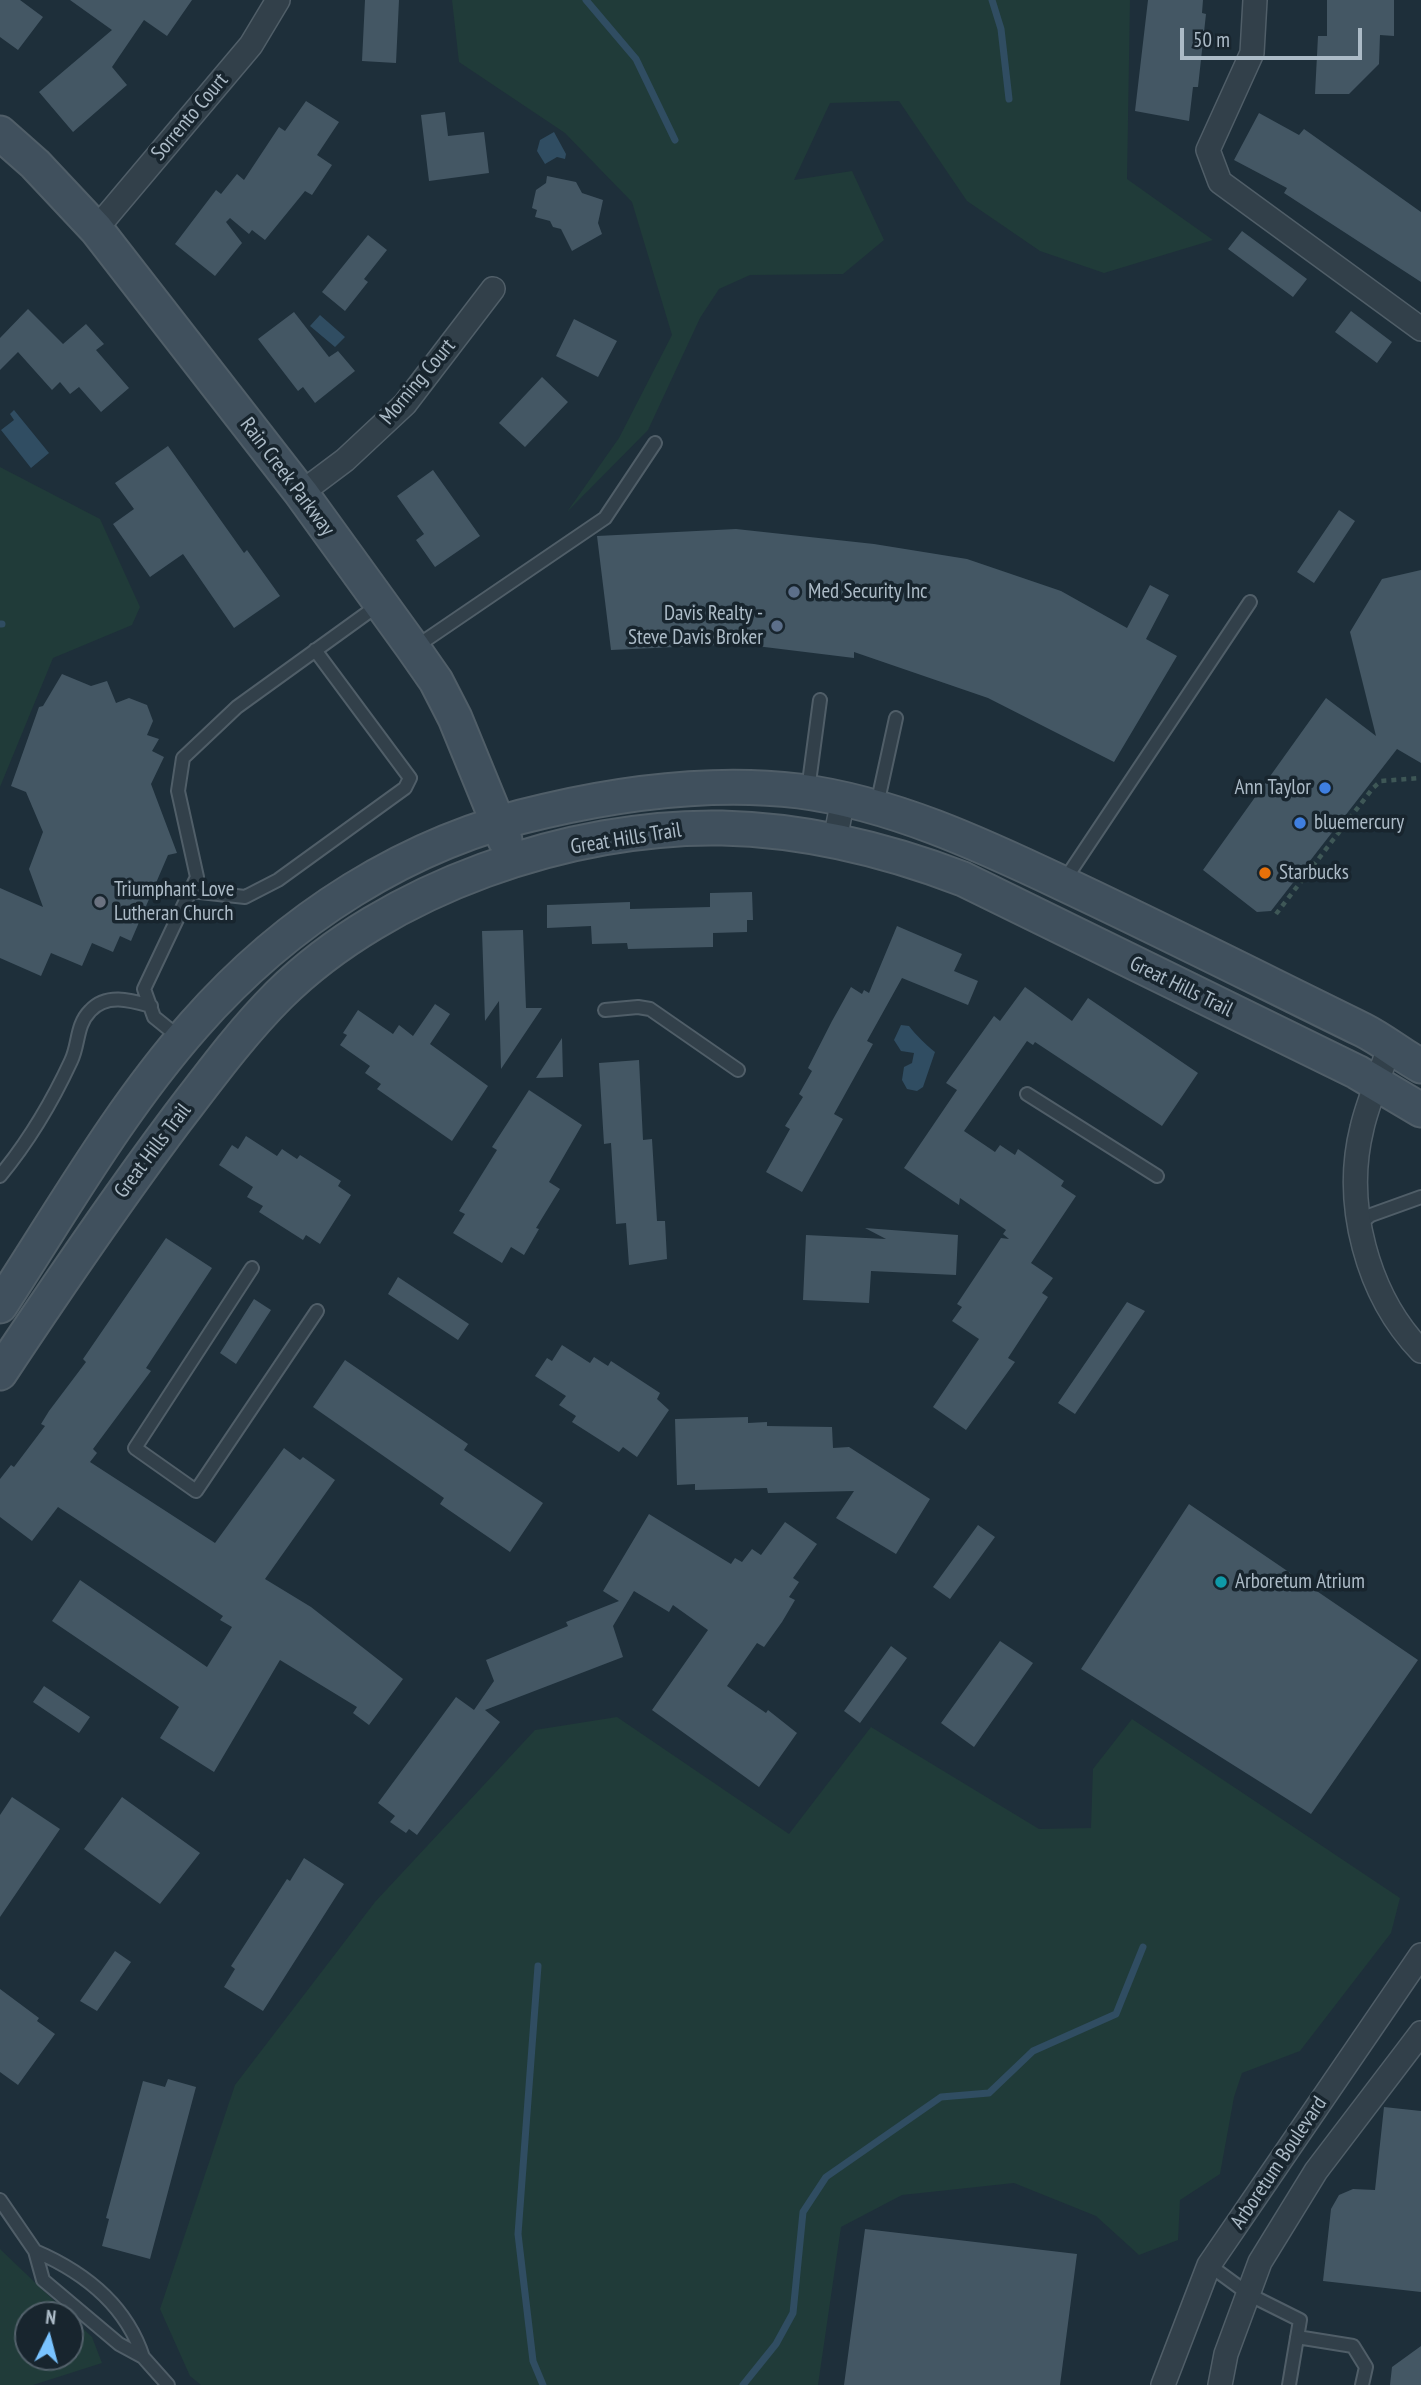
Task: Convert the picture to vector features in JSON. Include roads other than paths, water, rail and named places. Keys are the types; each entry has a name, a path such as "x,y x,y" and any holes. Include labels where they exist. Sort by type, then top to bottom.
{"street":[{"name":"Sorrento Court","path":"96,229 251,45 278,0"},
{"path":"1255,0 1252,53 1208,150 1220,182 1421,329"},
{"name":"Rain Creek Parkway","path":"0,133 35,164 96,229 301,493 413,648 436,681 454,718 514,862"},
{"name":"Morning Court","path":"301,493 345,460 405,404 493,289"},
{"name":"Great Hills Trail","path":"0,1306 150,1079 182,1039 244,972 299,927 355,887 433,845 497,821 586,802 694,788 808,793 843,799 876,809 977,845 1062,883 1368,1033 1421,1066"},
{"path":"835,840 843,799"},
{"name":"Great Hills Trail","path":"0,1373 99,1223 231,1047 281,993 337,947 400,908 456,881 514,862 619,836 667,830 722,828 835,840 910,859 963,879 1377,1084 1421,1110"},
{"path":"1389,1047 1360,1139 1356,1171 1358,1225 1373,1273 1400,1329 1421,1351"},
{"name":"Arboretum Boulevard","path":"1163,2385 1209,2265 1421,1955"},
{"name":"Arboretum Boulevard","path":"1220,2385 1226,2354 1260,2262 1316,2171 1421,2033"}],"lane":[{"path":"413,648 605,518 655,443"},
{"path":"1062,883 1250,602"},
{"path":"182,1039 154,1017 144,989 197,877 178,790 183,758 237,707 381,603"},
{"path":"191,891 246,897 278,880 405,788 410,778 315,650"},
{"path":"808,793 820,700"},
{"path":"876,809 896,718"},
{"path":"0,1176 22,1149 61,1081 73,1058 81,1025 90,1010 107,1000 131,1000 151,1006"},
{"path":"605,1010 638,1007 650,1009 738,1070"},
{"path":"1027,1094 1157,1176"},
{"path":"1358,1225 1371,1215 1421,1197"},
{"path":"252,1268 135,1448 196,1491 317,1311"},
{"path":"0,2200 35,2251 43,2280 119,2344 143,2357 168,2385"},
{"path":"35,2251 59,2261 117,2308 134,2330 143,2357"},
{"path":"1209,2265 1250,2294 1300,2320 1289,2385"},
{"path":"1297,2337 1353,2346 1366,2367 1362,2385"}],"water":[{"path":"554,132 566,154 565,159 557,157 545,164 537,151 540,140"},
{"path":"320,315 345,337 335,347 310,326"},
{"path":"14,410 49,453 31,468 1,430 14,420 10,414"},
{"path":"901,1025 909,1026 935,1052 923,1087 917,1091 907,1089 902,1080 904,1067 912,1063 914,1053 901,1051 894,1040"}],"waterway":[{"path":"586,0 636,59 675,140"},
{"path":"992,0 1001,29 1009,99"},
{"path":"743,2385 776,2344 793,2313 803,2212 826,2177 941,2097 989,2093 1033,2051 1116,2014 1143,1947"},
{"path":"538,1966 518,2234 533,2361 543,2385"}],"place":[{"name":"Med Security Inc","path":"794,592"},
{"name":"Davis Realty - Steve Davis Broker","path":"777,626"},
{"name":"Ann Taylor","path":"1325,788"},
{"name":"bluemercury","path":"1300,823"},
{"name":"Starbucks","path":"1265,873"},
{"name":"Triumphant Love Lutheran Church","path":"100,902"},
{"name":"Arboretum Atrium","path":"1221,1582"}]}
